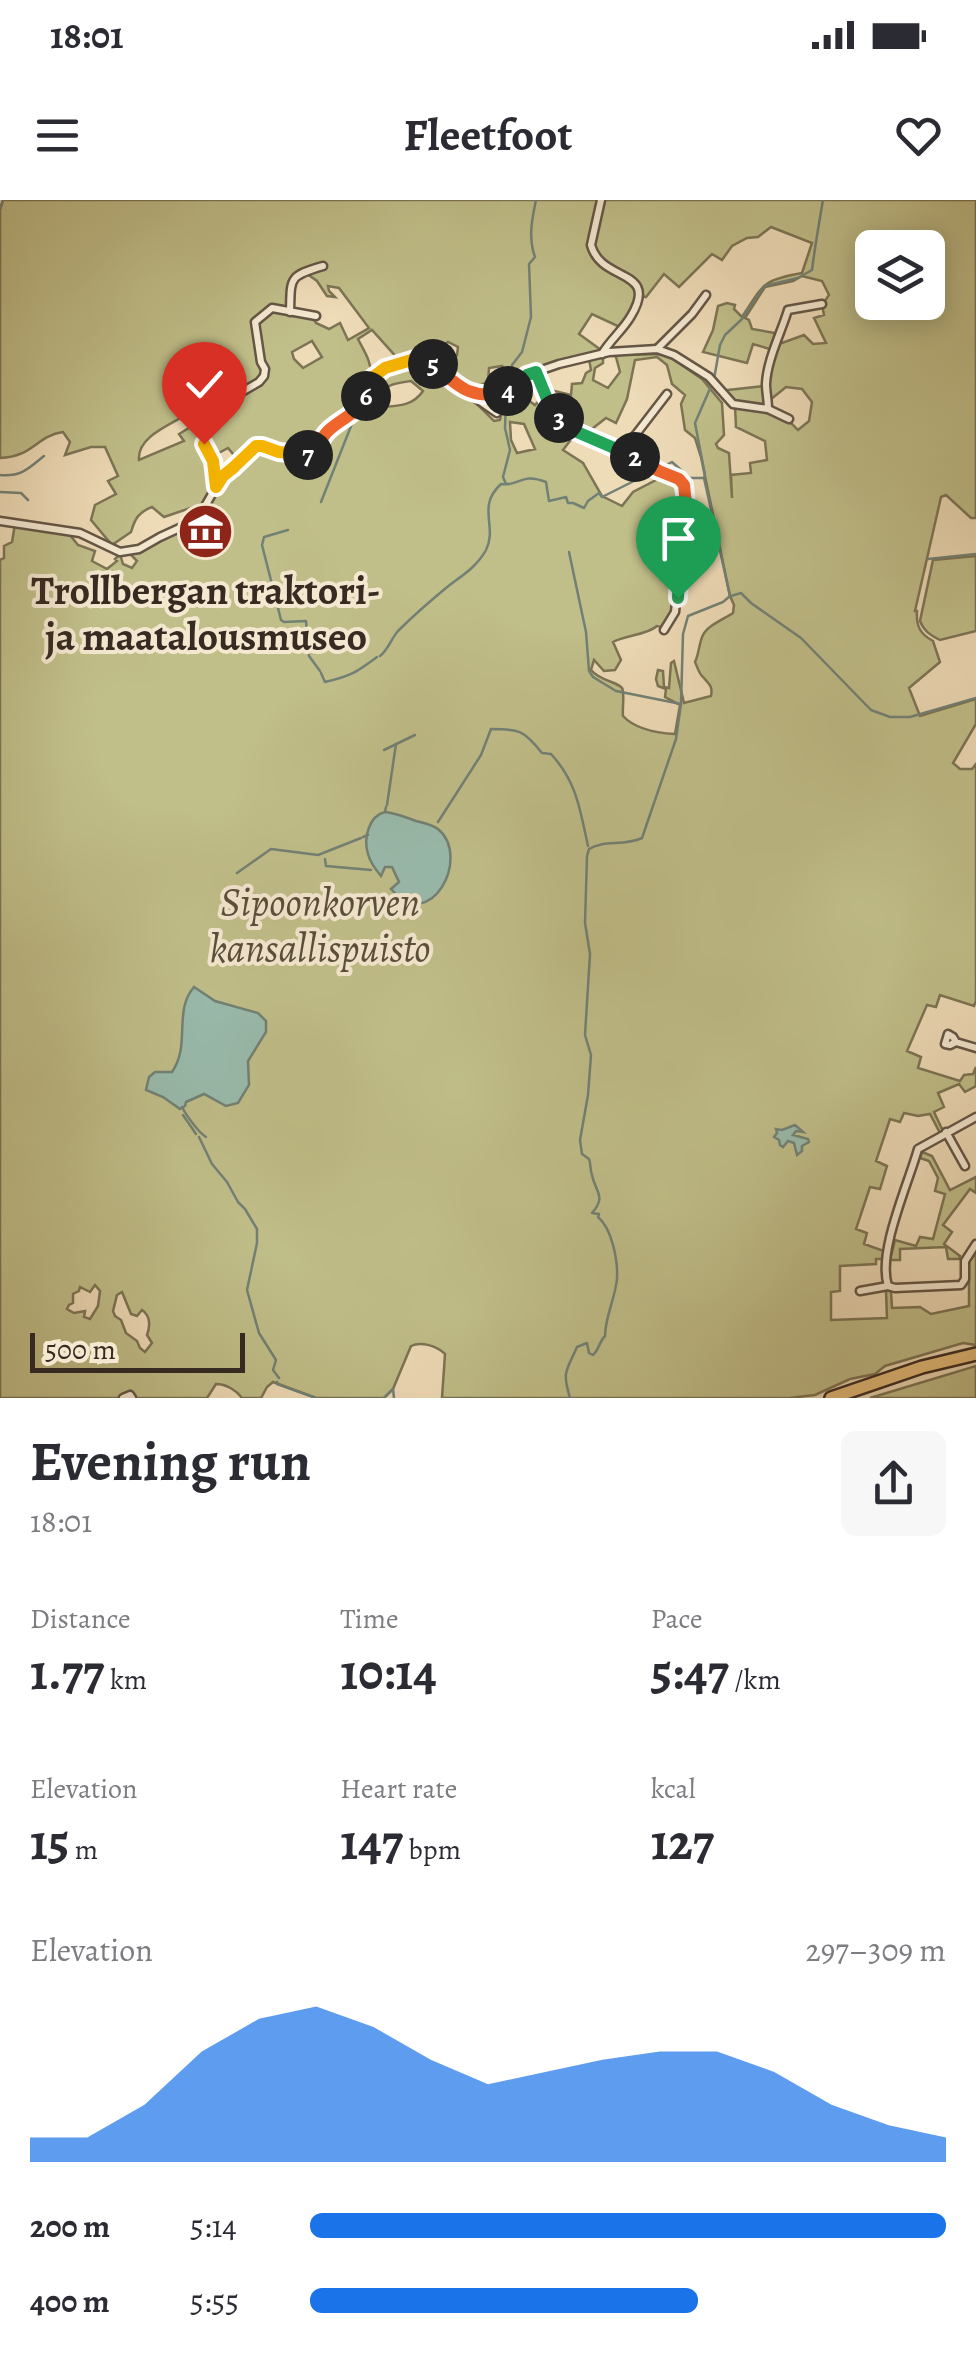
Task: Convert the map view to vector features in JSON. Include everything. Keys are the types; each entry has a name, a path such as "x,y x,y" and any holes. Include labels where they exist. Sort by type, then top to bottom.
{"highway":[{"path":"831,1398 922,1367 976,1357"},
{"path":"850,1398 976,1357"}],"street":[{"path":"601,200 591,245 593,252 613,272 633,280 640,291 629,320 602,354"},
{"path":"290,312 291,283 297,276 322,266"},
{"path":"657,349 706,295"},
{"path":"768,409 766,381 788,310 822,304"},
{"path":"216,487 213,461 204,440 206,428 235,396 264,376 255,322 270,309 316,316"},
{"path":"468,392 507,392 536,372 602,354 657,349 706,374 734,404 768,409 789,420"},
{"path":"0,521 80,534 116,551 144,547 200,517 223,476 256,446 312,454 326,432 358,409 372,378 385,368 412,359 422,358 497,413"},
{"path":"536,372 552,411 577,432 623,450 684,485 688,530 675,612 664,630"},
{"path":"623,450 667,394"},
{"path":"956,1042 976,1048"},
{"path":"888,1286 886,1253 918,1149 976,1117"},
{"path":"946,1132 965,1166"},
{"path":"860,1291 888,1286 961,1285 966,1259 976,1244"},
{"path":"123,1398 132,1398"}],"green space":[{"path":"3,200 600,200 592,253 631,281 640,294 622,328 592,314 579,334 601,350 523,371 510,384 502,366 489,368 488,382 472,389 453,377 458,347 448,342 440,347 432,341 417,357 400,361 372,330 358,339 370,366 369,386 356,406 311,453 279,451 262,445 239,461 228,448 215,455 225,473 208,502 164,517 152,507 138,516 131,532 112,545 91,520 95,505 116,494 108,481 118,476 105,447 65,455 70,442 63,432 20,454 0,458","holes":["303,271 317,281 327,296 335,297 328,286 339,288 369,328 348,340 340,323 329,329 313,317 288,312 291,283","312,341 322,357 303,368 292,352","184,416 192,426 179,434 184,441 139,460 143,445"]},
{"name":"Sipoonkorven kansallispuisto","path":"603,200 976,200 976,518 971,518 946,495 941,497 915,611 920,629 933,641 940,662 909,688 920,716 976,699 976,724 953,763 960,769 972,769 976,764 976,1001 974,1006 940,995 936,1007 927,1005 907,1051 921,1057 918,1068 960,1081 964,1075 973,1074 976,1067 976,1086 965,1092 959,1084 938,1093 944,1107 934,1112 943,1131 940,1133 930,1114 904,1113 900,1122 890,1119 876,1161 887,1166 880,1189 870,1187 856,1229 867,1233 864,1244 884,1251 882,1259 876,1259 876,1264 840,1266 840,1291 831,1292 831,1320 887,1318 886,1291 891,1291 892,1308 920,1307 931,1314 969,1306 969,1262 976,1252 976,1345 963,1343 885,1366 875,1374 850,1379 815,1395 789,1398 442,1398 445,1354 419,1344 411,1346 393,1389 384,1398 316,1398 273,1382 261,1398 242,1398 230,1388 216,1384 207,1398 0,1398 0,560 4,558 4,546 12,542 15,524 69,534 78,545 95,551 92,561 107,569 120,554 123,564 132,568 137,561 129,553 176,532 196,542 217,542 216,517 207,508 221,481 244,458 256,448 313,456 330,431 360,410 379,373 418,360 430,364 494,421 500,420 503,405 492,397 500,396 507,401 506,395 528,376 518,393 535,405 550,390 571,395 572,384 582,383 591,370 589,359 603,355 593,380 608,388 620,372 612,355 670,357 702,379 722,403 724,435 716,444 729,453 732,498 731,475 751,473 750,463 767,460 765,441 736,427 735,406 778,415 798,430 809,421 812,402 802,389 786,387 770,400 768,380 779,344 804,335 813,344 826,343 814,318 824,315 822,305 829,295 822,281 802,276 765,287 745,318 752,329 775,333 773,350 753,344 747,363 703,352 718,306 735,305 742,317 765,285 802,273 812,243 771,227 758,237 732,246 722,260 712,254 679,287 664,274 646,297 600,257 594,246","holes":["657,357 667,365 672,384 685,395 681,404 685,430 695,438 701,457 734,605 733,613 705,631 695,662 710,685 711,696 684,703 674,661 669,688 664,687 663,671 658,670 658,686 666,689 665,697 680,705 675,734 647,730 628,720 623,716 622,688 591,670 594,660 604,671 615,670 621,660 613,642 661,627 670,616 680,551 687,533 682,483 662,473 633,492 622,506 602,496 583,463 563,450 573,437 579,439 606,418 616,423 627,399 635,360","411,381 423,391 419,396 410,402 381,407 377,399 387,387","510,422 524,424 535,449 517,453","95,1285 100,1291 98,1306 90,1319 84,1317 85,1311 74,1313 67,1309 80,1287 90,1292","122,1292 131,1314 137,1316 142,1310 147,1315 147,1335 152,1343 145,1352 115,1316 117,1295"]},
{"path":"764,386 767,406 739,403 725,394 728,390"},
{"path":"976,556 976,631 940,640 920,621 933,560"},
{"path":"922,1152 932,1156 950,1190 976,1177 976,1193 970,1189 943,1225 952,1232 944,1244 959,1259 948,1259 946,1247 900,1249 900,1260 890,1260 895,1240 916,1246 920,1237 933,1239 945,1194 935,1191 938,1178 929,1161 920,1158"},
{"path":"976,1366 976,1398 870,1398"}],"shaded area":[{"path":"385,812 433,826 447,842 448,873 432,898 420,903 406,901 391,889 399,882 392,867 385,867 381,876 372,863 367,835 371,823"},
{"path":"194,987 215,1001 258,1013 266,1021 266,1032 248,1061 249,1085 238,1103 226,1106 204,1094 180,1109 146,1090 149,1077 155,1072 172,1072 178,1062 184,1007"},
{"path":"795,1125 803,1132 793,1135 809,1142 797,1155 794,1143 788,1141 783,1147 774,1137 776,1129"}],"waterway":[{"path":"0,210 3,200"},
{"path":"508,389 512,365 522,352 531,317 529,264 535,257 531,236 536,200"},
{"path":"714,379 725,335 742,319 764,286 798,278 812,270 823,200"},
{"path":"570,1398 568,1367 577,1347 587,1343 589,1353 597,1351 605,1336 617,1279 610,1237 599,1214 592,1213 599,1194 580,1140 591,1055 585,1035 590,954 585,923 587,856 595,846 642,838 676,739 683,634 688,616 730,596 695,423 712,384"},
{"path":"506,400 505,428 510,450 503,477 506,484"},
{"path":"321,502 355,416"},
{"path":"0,475 19,473 44,456"},
{"path":"380,656 404,625 482,556 489,541 490,501 501,484 537,479 546,482 549,501 566,497 568,503 584,508 599,493 602,497 672,462 690,478 703,478"},
{"path":"0,492 21,493 28,500"},
{"path":"288,530 264,537 262,545 281,620 306,621 309,656 320,671"},
{"path":"569,552 593,677 616,691 681,704"},
{"path":"928,559 976,554"},
{"path":"731,596 741,593 801,638 871,710 890,717 910,717 976,698"},
{"path":"321,673 325,682 334,680 377,657"},
{"path":"438,822 481,755 491,729 515,731 525,735 542,753 551,754 567,775 588,846"},
{"path":"384,750 415,735"},
{"path":"387,805 396,744"},
{"path":"385,812 386,807"},
{"path":"363,837 368,835"},
{"path":"237,873 271,849 318,855 361,838"},
{"path":"325,859 326,866 371,870"},
{"path":"182,1107 206,1137"},
{"path":"183,1115 196,1134"},
{"path":"199,1137 212,1164 257,1229 247,1290 259,1333 276,1360 273,1370 279,1378"},
{"path":"277,1382 316,1398"},
{"path":"384,1398 393,1389 394,1398"}],"place":[{"name":"Trollbergan traktori- ja maatalousmuseo","path":"206,531"}],"route":[{"path":"204,444 213,461 216,487 256,446 312,454 326,432 358,409 372,378 385,368 422,358 458,387 483,394 507,392 536,372 552,411 570,428 623,450 684,485 688,538 678,578 678,598"}]}
